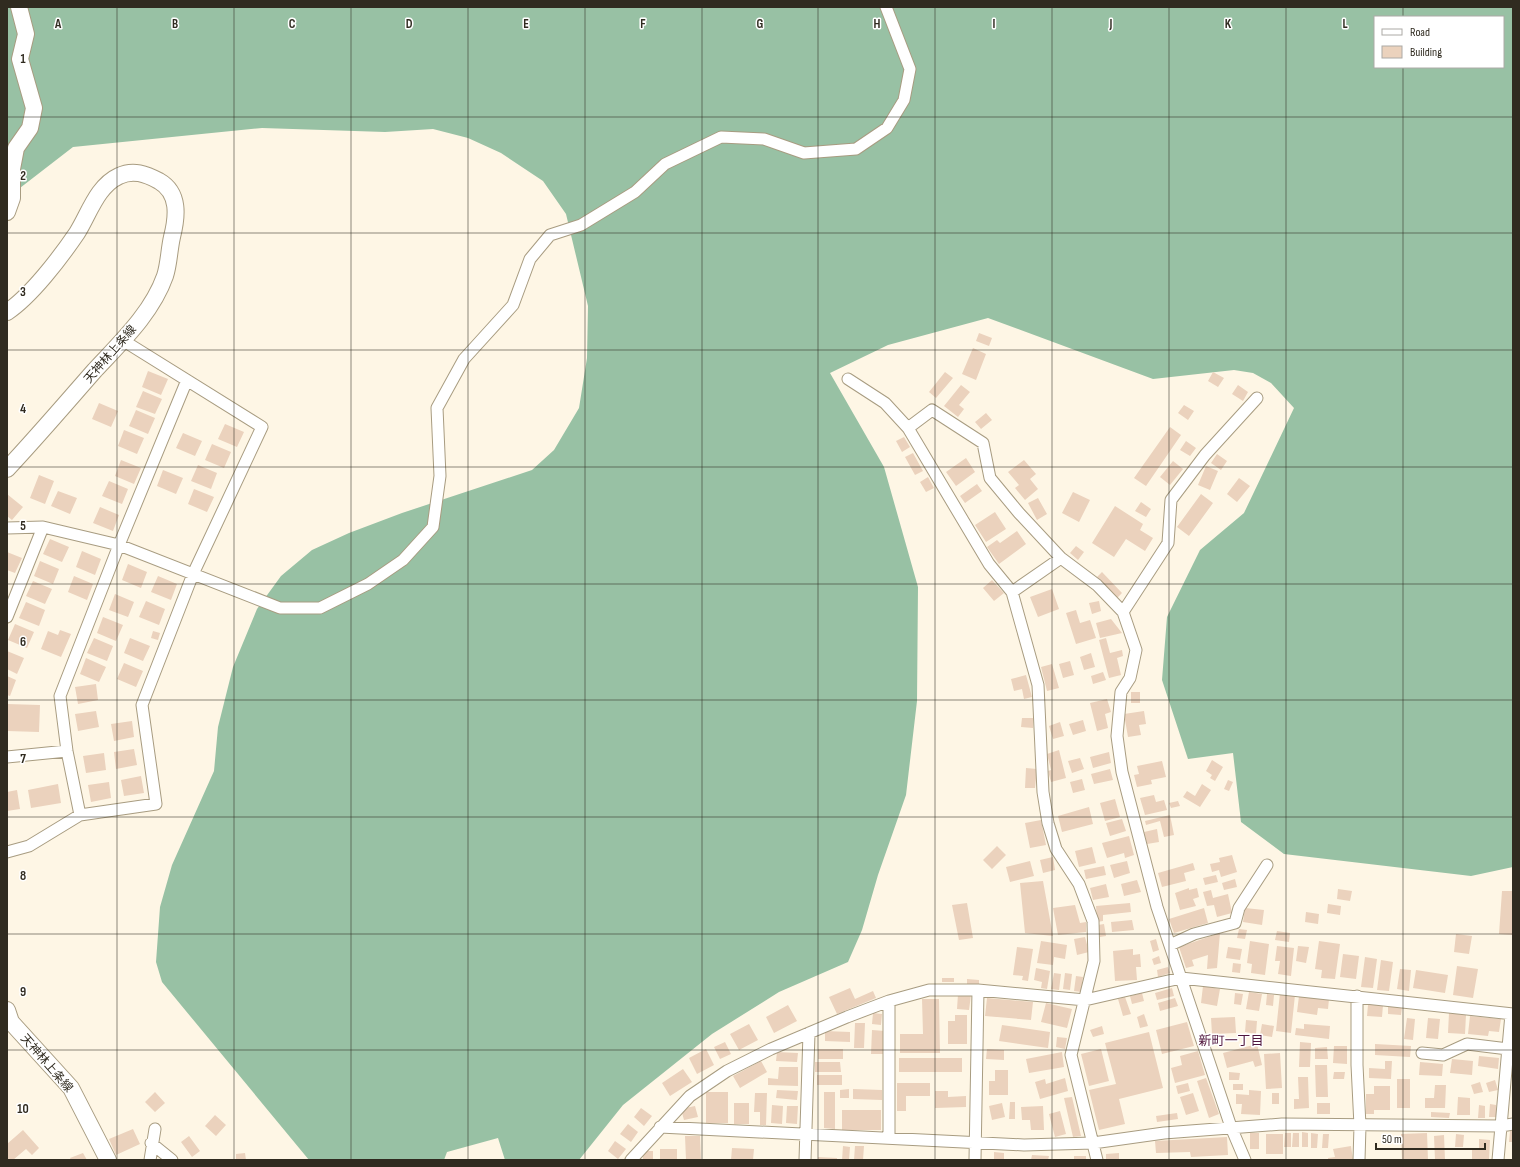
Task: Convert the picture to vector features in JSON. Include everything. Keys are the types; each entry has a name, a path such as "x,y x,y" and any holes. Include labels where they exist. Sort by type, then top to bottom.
{"main road":[{"path":"7,212 12,198 12,169 16,148 30,128 34,108 20,59 26,34 20,7"},
{"name":"天神林上条線","path":"7,312 19,304 77,233 96,199 111,181 120,175 136,172 153,178 166,185 175,198 176,224 165,276 150,304 124,341 7,469"},
{"name":"天神林上条線","path":"8,1019 71,1088 108,1160"}],"street":[{"path":"7,528 43,528 119,545 280,608 320,608 368,584 403,560 433,527 440,476 437,408 464,359 513,305 530,259 550,235 581,225 636,192 665,164 721,137 764,139 804,153 856,149 887,128 904,100 910,69 886,7"},
{"path":"7,852 29,846 80,815 156,804 142,704 193,574 262,427 124,341"},
{"path":"848,379 885,403 908,428 989,564 1012,592 1038,685 1043,792 1048,823 1056,849 1079,884 1093,921 1094,961 1071,1055 1097,1160"},
{"path":"80,815 67,751 60,696 119,545 187,380"},
{"path":"1123,612 1168,543 1171,500 1205,455 1257,398"},
{"path":"908,428 932,410 983,443 990,478 1019,513 1061,558 1097,585 1123,612 1136,650 1130,678 1121,692 1117,736 1122,772 1157,907 1231,1127 1245,1160"},
{"path":"7,617 43,528"},
{"path":"1012,592 1061,558"},
{"path":"7,756 67,751"},
{"path":"1170,945 1194,934 1235,923 1239,908 1267,864"},
{"path":"631,1160 690,1096 728,1071 771,1049 889,1001 928,990 978,990 1084,1000 1181,978 1512,1014 1498,1160"},
{"path":"975,1160 978,990"},
{"path":"1357,996 1356,1065 1360,1126 1359,1160"},
{"path":"889,1001 889,1137"},
{"path":"805,1160 809,1033"},
{"path":"1422,1053 1443,1054 1467,1044 1508,1049"},
{"path":"660,1127 889,1137 1024,1145 1093,1143 1164,1132 1282,1124 1360,1126 1501,1126 1513,1124"},
{"path":"150,1160 154,1129"},
{"path":"151,1143 172,1160"}],"green space":[{"path":"7,7 1513,7 1513,867 1471,876 1284,854 1241,822 1233,753 1188,759 1162,680 1167,617 1200,550 1244,513 1294,408 1271,383 1253,373 1234,370 1153,379 988,318 888,345 830,373 884,467 918,587 917,701 906,795 878,875 862,930 848,962 779,992 712,1034 623,1105 579,1160 505,1160 498,1138 447,1152 444,1160 309,1160 162,982 156,962 160,907 172,865 214,771 218,727 233,667 257,609 281,576 312,550 349,533 402,513 532,470 554,450 579,408 587,358 588,306 566,214 543,181 501,153 468,138 433,129 385,132 262,128 73,147 7,198"}],"building":[{"path":"979,333 992,338 989,346 976,341"},
{"path":"973,348 986,354 976,380 962,374"},
{"path":"148,371 168,379 161,395 142,387"},
{"path":"945,372 953,378 936,398 929,392"},
{"path":"1213,372 1224,378 1218,387 1208,381"},
{"path":"961,385 970,392 959,405 964,409 958,417 944,406"},
{"path":"1238,385 1248,392 1243,401 1232,394"},
{"path":"143,391 162,399 155,414 136,407"},
{"path":"99,403 118,411 111,427 92,419"},
{"path":"1184,405 1194,411 1188,420 1178,413"},
{"path":"136,410 155,418 148,434 129,426"},
{"path":"986,413 992,420 981,429 975,422"},
{"path":"225,424 244,432 237,447 218,439"},
{"path":"1170,427 1181,435 1146,486 1134,478"},
{"path":"124,430 144,438 137,454 118,446"},
{"path":"183,433 202,441 195,456 176,448"},
{"path":"904,437 910,447 902,452 896,441"},
{"path":"1186,441 1196,448 1190,456 1180,450"},
{"path":"212,444 231,452 224,468 205,460"},
{"path":"913,453 923,471 915,475 905,457"},
{"path":"1217,454 1227,461 1221,470 1211,463"},
{"path":"966,458 975,472 956,486 946,472"},
{"path":"121,460 141,468 134,484 115,476"},
{"path":"1024,460 1036,474 1030,479 1038,489 1025,500 1015,488 1019,485 1008,472"},
{"path":"1173,461 1183,469 1170,485 1160,477"},
{"path":"198,465 217,473 211,489 191,481"},
{"path":"1206,466 1218,471 1210,490 1198,485"},
{"path":"163,470 183,478 176,494 157,486"},
{"path":"39,475 54,481 45,504 30,498"},
{"path":"928,477 934,488 926,492 920,482"},
{"path":"1239,478 1250,486 1237,502 1227,494"},
{"path":"109,481 128,489 122,504 102,496"},
{"path":"977,484 982,491 965,503 960,496"},
{"path":"194,489 214,497 207,512 188,504"},
{"path":"58,491 77,498 70,514 51,506"},
{"path":"1073,492 1090,500 1079,522 1062,513"},
{"path":"7,494 23,507 12,520 7,516"},
{"path":"1201,494 1213,503 1189,536 1177,527"},
{"path":"1038,498 1047,514 1037,520 1028,503"},
{"path":"1141,502 1151,509 1146,517 1135,511"},
{"path":"1115,506 1143,524 1140,530 1153,538 1145,551 1126,539 1114,557 1092,543"},
{"path":"100,507 119,515 113,531 93,523"},
{"path":"995,512 1006,529 986,542 975,525"},
{"path":"1017,531 1026,544 999,564 987,547 997,540 1000,543"},
{"path":"50,539 69,547 62,562 43,554"},
{"path":"1076,546 1084,552 1078,560 1070,553"},
{"path":"82,551 101,559 95,575 76,567"},
{"path":"7,552 22,558 15,573 7,570"},
{"path":"40,561 59,569 53,584 34,576"},
{"path":"128,564 147,572 141,588 122,580"},
{"path":"1102,572 1122,593 1117,598 1097,577"},
{"path":"74,576 93,584 87,600 68,592"},
{"path":"158,576 177,584 171,600 151,592"},
{"path":"992,580 1004,593 994,601 983,588"},
{"path":"33,581 52,589 45,604 26,596"},
{"path":"1052,589 1059,609 1038,617 1030,597"},
{"path":"115,594 134,602 128,617 109,610"},
{"path":"146,601 165,609 159,625 139,617"},
{"path":"1099,601 1101,611 1092,614 1089,603"},
{"path":"26,602 45,610 39,626 19,618"},
{"path":"1076,610 1080,623 1090,620 1096,638 1076,644 1066,613"},
{"path":"103,617 123,625 116,641 97,633"},
{"path":"1111,619 1122,633 1100,638 1096,623"},
{"path":"15,624 34,632 27,648 8,640"},
{"path":"60,630 71,634 61,657 41,649 48,631 58,635"},
{"path":"153,631 160,633 158,640 151,638"},
{"path":"94,638 113,646 107,661 87,653"},
{"path":"130,638 150,646 143,661 124,653"},
{"path":"1106,638 1110,653 1122,650 1123,656 1117,658 1121,675 1109,678 1099,640"},
{"path":"7,651 24,658 17,674 7,669"},
{"path":"1091,653 1095,667 1084,670 1080,657"},
{"path":"86,658 106,667 99,682 80,674"},
{"path":"1070,661 1074,675 1063,678 1059,664"},
{"path":"124,663 143,671 136,687 117,679"},
{"path":"1052,664 1059,688 1047,691 1041,667"},
{"path":"1103,672 1106,680 1093,684 1091,676"},
{"path":"1026,675 1032,697 1024,699 1022,689 1014,691 1011,679"},
{"path":"7,676 16,680 10,696 7,695"},
{"path":"96,684 98,700 78,704 75,687"},
{"path":"1131,692 1140,692 1140,703 1131,703"},
{"path":"1107,699 1111,712 1105,714 1108,728 1097,731 1090,703"},
{"path":"7,704 40,705 39,732 7,731"},
{"path":"96,711 99,727 78,731 75,714"},
{"path":"1144,711 1146,724 1139,725 1141,735 1128,737 1124,714"},
{"path":"1022,718 1033,718 1033,728 1021,727"},
{"path":"1083,720 1086,731 1073,735 1069,724"},
{"path":"132,721 134,737 114,741 111,724"},
{"path":"1060,722 1064,736 1053,739 1049,726"},
{"path":"134,749 137,765 116,769 114,752"},
{"path":"1059,750 1066,778 1051,782 1048,771 1051,770 1047,754"},
{"path":"1109,752 1111,763 1093,768 1090,757"},
{"path":"104,753 106,770 86,773 83,756"},
{"path":"1080,758 1084,769 1072,773 1068,761"},
{"path":"1212,760 1223,767 1215,781 1210,778 1212,775 1206,771"},
{"path":"1162,761 1166,777 1151,780 1152,784 1137,787 1134,775 1139,774 1137,766"},
{"path":"1026,768 1037,769 1035,788 1025,788"},
{"path":"1110,769 1113,780 1094,784 1091,774"},
{"path":"141,776 144,793 124,796 121,780"},
{"path":"1082,779 1085,790 1073,793 1070,782"},
{"path":"1228,780 1233,782 1229,791 1224,789"},
{"path":"109,782 111,798 91,802 88,785"},
{"path":"58,784 61,803 31,808 28,790"},
{"path":"1202,784 1211,790 1200,807 1183,797 1187,791 1195,796"},
{"path":"17,790 20,809 7,811 7,792"},
{"path":"1154,795 1156,802 1164,800 1167,810 1145,815 1140,798"},
{"path":"1115,799 1120,817 1105,821 1100,803"},
{"path":"1178,801 1180,806 1171,808 1169,803"},
{"path":"1089,807 1093,824 1062,832 1058,816"},
{"path":"1170,815 1174,835 1164,837 1160,821 1146,825 1145,821"},
{"path":"1122,819 1126,831 1110,836 1106,823"},
{"path":"1041,820 1046,845 1030,848 1025,823"},
{"path":"1157,829 1159,842 1147,844 1144,832"},
{"path":"1129,836 1134,855 1125,858 1124,853 1107,858 1102,843"},
{"path":"997,846 1006,855 992,869 983,860"},
{"path":"1092,847 1096,863 1079,867 1075,851"},
{"path":"1232,855 1237,872 1221,877 1219,870 1212,872 1210,864 1220,862 1219,858"},
{"path":"1053,857 1055,870 1043,873 1040,860"},
{"path":"1030,861 1034,876 1010,882 1006,867"},
{"path":"1127,861 1130,873 1114,878 1110,865"},
{"path":"1193,863 1195,870 1184,873 1186,881 1162,887 1158,873"},
{"path":"1104,866 1106,875 1086,879 1084,870"},
{"path":"1216,875 1218,882 1205,885 1203,878"},
{"path":"1235,879 1237,887 1224,890 1222,883"},
{"path":"1137,880 1141,892 1124,896 1121,884"},
{"path":"1043,881 1053,936 1025,933 1020,883"},
{"path":"1106,884 1109,897 1093,900 1090,888"},
{"path":"1189,888 1189,890 1197,888 1199,897 1193,899 1196,906 1180,910 1175,893"},
{"path":"1338,889 1352,891 1350,901 1337,899"},
{"path":"1211,890 1213,898 1228,894 1232,913 1217,917 1214,905 1207,906 1203,892"},
{"path":"1502,891 1513,891 1513,935 1499,934"},
{"path":"967,903 973,938 959,940 952,905"},
{"path":"1130,903 1131,912 1103,915 1103,921 1097,922 1096,906"},
{"path":"1328,904 1341,906 1340,915 1327,913"},
{"path":"1075,905 1080,923 1086,922 1086,932 1058,935 1053,908"},
{"path":"1204,908 1208,923 1174,933 1169,919"},
{"path":"1245,908 1264,910 1262,925 1243,922"},
{"path":"1306,912 1319,914 1318,924 1305,922"},
{"path":"1132,920 1134,930 1112,932 1111,922"},
{"path":"1104,924 1106,936 1100,937 1098,925"},
{"path":"1239,929 1247,930 1245,939 1237,938"},
{"path":"1277,931 1290,933 1289,942 1275,940"},
{"path":"1220,933 1217,968 1207,969 1208,955 1192,960 1194,966 1186,968 1179,947"},
{"path":"1456,934 1472,936 1469,954 1454,952"},
{"path":"1085,937 1089,952 1077,955 1074,939"},
{"path":"1156,939 1159,950 1153,952 1150,941"},
{"path":"1041,941 1067,945 1065,959 1054,957 1053,965 1037,963"},
{"path":"1250,941 1269,944 1265,975 1251,973 1252,964 1247,963"},
{"path":"1319,941 1340,944 1335,979 1321,978 1322,970 1315,969"},
{"path":"1277,946 1294,948 1291,976 1278,974 1280,961 1275,961"},
{"path":"1298,946 1309,947 1306,963 1296,961"},
{"path":"1017,947 1033,949 1028,981 1022,980 1023,976 1013,975"},
{"path":"1228,947 1242,949 1240,960 1226,958"},
{"path":"1133,949 1133,955 1140,954 1141,967 1136,967 1137,980 1115,981 1113,951"},
{"path":"1343,954 1359,956 1356,979 1340,977"},
{"path":"1159,956 1161,963 1154,965 1152,959"},
{"path":"1365,957 1377,959 1373,988 1361,987"},
{"path":"1381,960 1393,962 1389,991 1377,990"},
{"path":"1233,963 1241,964 1240,973 1232,972"},
{"path":"1457,966 1478,969 1473,998 1453,995"},
{"path":"1168,967 1170,973 1158,977 1157,970"},
{"path":"1036,968 1050,971 1047,989 1041,988 1042,982 1034,980"},
{"path":"1400,969 1411,970 1409,991 1397,989"},
{"path":"1416,970 1448,975 1445,993 1413,988"},
{"path":"1054,973 1061,974 1059,990 1051,989"},
{"path":"1065,973 1072,974 1070,990 1063,989"},
{"path":"1076,976 1083,977 1081,992 1074,991"},
{"path":"942,978 954,978 954,982 942,982"},
{"path":"967,979 979,980 979,984 967,984"},
{"path":"1203,986 1220,989 1217,1006 1201,1003"},
{"path":"850,988 855,999 873,991 876,998 837,1014 829,997"},
{"path":"1172,988 1174,996 1157,1000 1155,993"},
{"path":"1249,992 1262,994 1259,1011 1246,1009"},
{"path":"1142,993 1144,1001 1132,1004 1130,996"},
{"path":"1235,993 1243,994 1241,1005 1234,1004"},
{"path":"1280,993 1295,995 1291,1033 1276,1031"},
{"path":"958,994 971,995 969,1010 957,1009"},
{"path":"1267,994 1274,995 1273,1006 1266,1005"},
{"path":"1299,996 1329,999 1328,1009 1318,1008 1317,1015 1297,1012"},
{"path":"1125,997 1131,1014 1123,1016 1118,999"},
{"path":"987,998 1033,1002 1031,1020 985,1016"},
{"path":"1175,998 1178,1006 1160,1011 1158,1003"},
{"path":"922,999 939,999 940,1053 900,1053 900,1034 923,1034"},
{"path":"1046,1003 1072,1009 1067,1028 1041,1022"},
{"path":"788,1005 797,1021 774,1033 766,1017"},
{"path":"1368,1005 1383,1005 1382,1017 1367,1016"},
{"path":"1388,1006 1402,1007 1401,1015 1388,1014"},
{"path":"873,1013 882,1014 881,1025 872,1024"},
{"path":"1449,1013 1466,1015 1465,1034 1448,1033"},
{"path":"1144,1014 1148,1026 1140,1028 1137,1017"},
{"path":"955,1015 967,1015 967,1044 948,1044 948,1021 955,1021"},
{"path":"1470,1016 1501,1019 1499,1032 1489,1031 1488,1036 1468,1034"},
{"path":"1235,1017 1236,1033 1212,1034 1211,1018"},
{"path":"1407,1018 1415,1019 1413,1040 1404,1039"},
{"path":"1428,1018 1440,1019 1438,1039 1426,1038"},
{"path":"1246,1020 1257,1021 1256,1034 1245,1032"},
{"path":"1187,1022 1194,1046 1162,1054 1156,1030"},
{"path":"855,1023 865,1023 864,1048 854,1048"},
{"path":"749,1024 758,1040 739,1050 730,1034"},
{"path":"1262,1024 1274,1026 1272,1037 1260,1035"},
{"path":"1304,1024 1330,1026 1329,1039 1295,1035 1296,1028 1304,1029"},
{"path":"1002,1025 1050,1032 1048,1048 999,1041"},
{"path":"1102,1026 1104,1034 1093,1037 1090,1030"},
{"path":"872,1030 885,1031 884,1054 871,1054"},
{"path":"825,1031 850,1032 850,1042 825,1041"},
{"path":"1149,1032 1163,1088 1119,1099 1125,1124 1099,1130 1089,1090 1116,1084 1105,1043"},
{"path":"1057,1037 1067,1038 1065,1049 1056,1047"},
{"path":"725,1042 731,1054 720,1059 714,1047"},
{"path":"1300,1042 1311,1043 1310,1067 1299,1067"},
{"path":"1257,1044 1262,1065 1255,1067 1253,1061 1227,1068 1223,1053"},
{"path":"1375,1044 1411,1046 1410,1057 1375,1055"},
{"path":"1334,1046 1347,1046 1347,1064 1333,1063"},
{"path":"1327,1047 1328,1059 1315,1059 1315,1048"},
{"path":"706,1049 714,1065 697,1074 689,1058"},
{"path":"818,1049 843,1049 843,1059 818,1059"},
{"path":"987,1049 1004,1050 1004,1060 986,1059"},
{"path":"1101,1049 1109,1081 1089,1086 1081,1054"},
{"path":"1198,1051 1205,1075 1175,1083 1171,1068 1182,1065 1180,1056"},
{"path":"777,1052 798,1053 797,1062 776,1061"},
{"path":"1062,1052 1064,1067 1029,1073 1026,1059"},
{"path":"1280,1053 1282,1088 1266,1089 1264,1054"},
{"path":"1479,1056 1499,1058 1498,1069 1478,1066"},
{"path":"899,1058 962,1058 962,1072 899,1072"},
{"path":"1452,1059 1473,1061 1472,1075 1450,1073"},
{"path":"761,1061 767,1072 740,1088 733,1076"},
{"path":"1385,1061 1392,1061 1391,1079 1369,1078 1369,1068 1385,1069"},
{"path":"815,1062 840,1062 841,1072 815,1072"},
{"path":"1420,1062 1443,1064 1442,1076 1419,1075"},
{"path":"1315,1065 1327,1065 1328,1097 1316,1097"},
{"path":"779,1067 798,1067 798,1086 768,1085 768,1078 778,1079"},
{"path":"683,1069 692,1082 670,1096 662,1083"},
{"path":"995,1070 1008,1070 1008,1095 989,1095 989,1081 995,1081"},
{"path":"1229,1072 1240,1073 1239,1080 1229,1080"},
{"path":"1334,1072 1345,1072 1344,1079 1333,1079"},
{"path":"817,1075 842,1075 842,1085 817,1085"},
{"path":"1298,1077 1308,1077 1309,1108 1294,1109 1294,1099 1299,1099"},
{"path":"1065,1078 1068,1091 1040,1099 1035,1082 1045,1079 1046,1084"},
{"path":"1206,1078 1219,1114 1209,1118 1197,1081"},
{"path":"1397,1079 1410,1079 1410,1108 1397,1108"},
{"path":"1495,1080 1498,1090 1489,1092 1486,1083"},
{"path":"1480,1082 1483,1092 1474,1094 1471,1085"},
{"path":"897,1083 930,1083 930,1096 906,1096 906,1111 897,1111"},
{"path":"1188,1083 1190,1091 1178,1094 1176,1086"},
{"path":"1233,1084 1243,1084 1243,1090 1233,1090"},
{"path":"1435,1085 1446,1085 1445,1108 1425,1108 1425,1098 1434,1098"},
{"path":"1374,1086 1390,1086 1390,1110 1374,1110 1374,1114 1366,1114 1366,1094 1374,1094"},
{"path":"849,1089 849,1098 840,1098 840,1090"},
{"path":"853,1089 882,1090 882,1100 853,1099"},
{"path":"777,1090 798,1091 797,1100 776,1098"},
{"path":"1249,1090 1261,1091 1260,1115 1241,1114 1242,1104 1236,1104 1236,1094 1249,1095"},
{"path":"935,1091 948,1091 948,1097 966,1096 966,1107 935,1108"},
{"path":"155,1092 165,1103 155,1112 145,1102"},
{"path":"706,1092 728,1092 728,1123 706,1123"},
{"path":"824,1092 835,1092 835,1129 824,1128"},
{"path":"755,1093 767,1093 766,1125 760,1125 760,1112 754,1112"},
{"path":"1193,1093 1199,1111 1186,1115 1180,1097"},
{"path":"1272,1093 1279,1093 1279,1104 1272,1104"},
{"path":"1072,1097 1081,1136 1073,1137 1064,1098"},
{"path":"1458,1097 1470,1098 1470,1115 1457,1115"},
{"path":"1010,1102 1015,1102 1015,1119 1009,1119"},
{"path":"734,1103 749,1103 749,1124 734,1124"},
{"path":"1002,1103 1005,1117 992,1120 989,1106"},
{"path":"1317,1103 1330,1103 1330,1114 1317,1114"},
{"path":"1490,1104 1496,1105 1496,1117 1489,1117"},
{"path":"772,1105 783,1106 782,1124 771,1123"},
{"path":"1479,1105 1485,1106 1485,1118 1478,1118"},
{"path":"695,1106 698,1117 684,1120 681,1109"},
{"path":"787,1106 798,1106 797,1124 786,1123"},
{"path":"1043,1106 1044,1130 1031,1130 1030,1120 1022,1120 1021,1107"},
{"path":"641,1108 652,1116 644,1126 634,1117"},
{"path":"842,1110 881,1110 881,1130 842,1130"},
{"path":"1060,1111 1066,1134 1055,1137 1049,1114"},
{"path":"1431,1112 1450,1113 1449,1118 1431,1117"},
{"path":"1177,1113 1178,1119 1157,1122 1156,1116"},
{"path":"215,1115 226,1125 216,1136 205,1126"},
{"path":"628,1124 638,1132 631,1142 620,1134"},
{"path":"133,1129 140,1144 116,1155 109,1139"},
{"path":"23,1130 39,1148 32,1155 26,1149 13,1160 7,1160 7,1144"},
{"path":"1510,1131 1513,1131 1513,1142 1509,1142"},
{"path":"1302,1132 1308,1133 1308,1147 1302,1147"},
{"path":"1250,1133 1259,1133 1259,1149 1250,1149"},
{"path":"1285,1133 1291,1133 1291,1147 1284,1147"},
{"path":"1293,1133 1299,1133 1299,1147 1292,1147"},
{"path":"1311,1133 1318,1134 1317,1148 1311,1148"},
{"path":"1427,1133 1428,1160 1402,1160 1401,1134"},
{"path":"1266,1134 1283,1134 1283,1154 1266,1154"},
{"path":"1323,1134 1329,1134 1328,1148 1322,1148"},
{"path":"1456,1134 1464,1135 1463,1147 1455,1147"},
{"path":"1444,1135 1445,1160 1435,1160 1434,1136"},
{"path":"189,1136 200,1151 192,1157 181,1142"},
{"path":"685,1136 700,1136 701,1160 686,1160"},
{"path":"1227,1137 1228,1155 1191,1157 1190,1152 1156,1153 1155,1141"},
{"path":"1479,1139 1490,1140 1489,1160 1472,1160 1472,1150 1479,1150"},
{"path":"615,1141 626,1149 618,1159 608,1151"},
{"path":"843,1146 850,1147 849,1160 842,1160"},
{"path":"855,1146 864,1146 863,1160 854,1160"},
{"path":"1351,1146 1353,1160 1328,1160 1328,1158 1335,1157 1333,1149"},
{"path":"732,1148 754,1149 753,1160 731,1160"},
{"path":"660,1149 677,1149 677,1160 660,1160"},
{"path":"643,1151 653,1151 653,1160 643,1160"},
{"path":"994,1152 1004,1153 1004,1160 994,1160"},
{"path":"83,1153 87,1160 71,1160 70,1158"},
{"path":"245,1153 246,1160 236,1160 236,1154"},
{"path":"1119,1153 1119,1160 1106,1160 1106,1154"},
{"path":"1032,1155 1049,1156 1048,1160 1031,1160"},
{"path":"1074,1156 1086,1156 1086,1160 1074,1160"},
{"path":"818,1157 837,1158 837,1160 818,1160"}],"district":[{"name":"新町一丁目","path":"1231,1040"}]}
